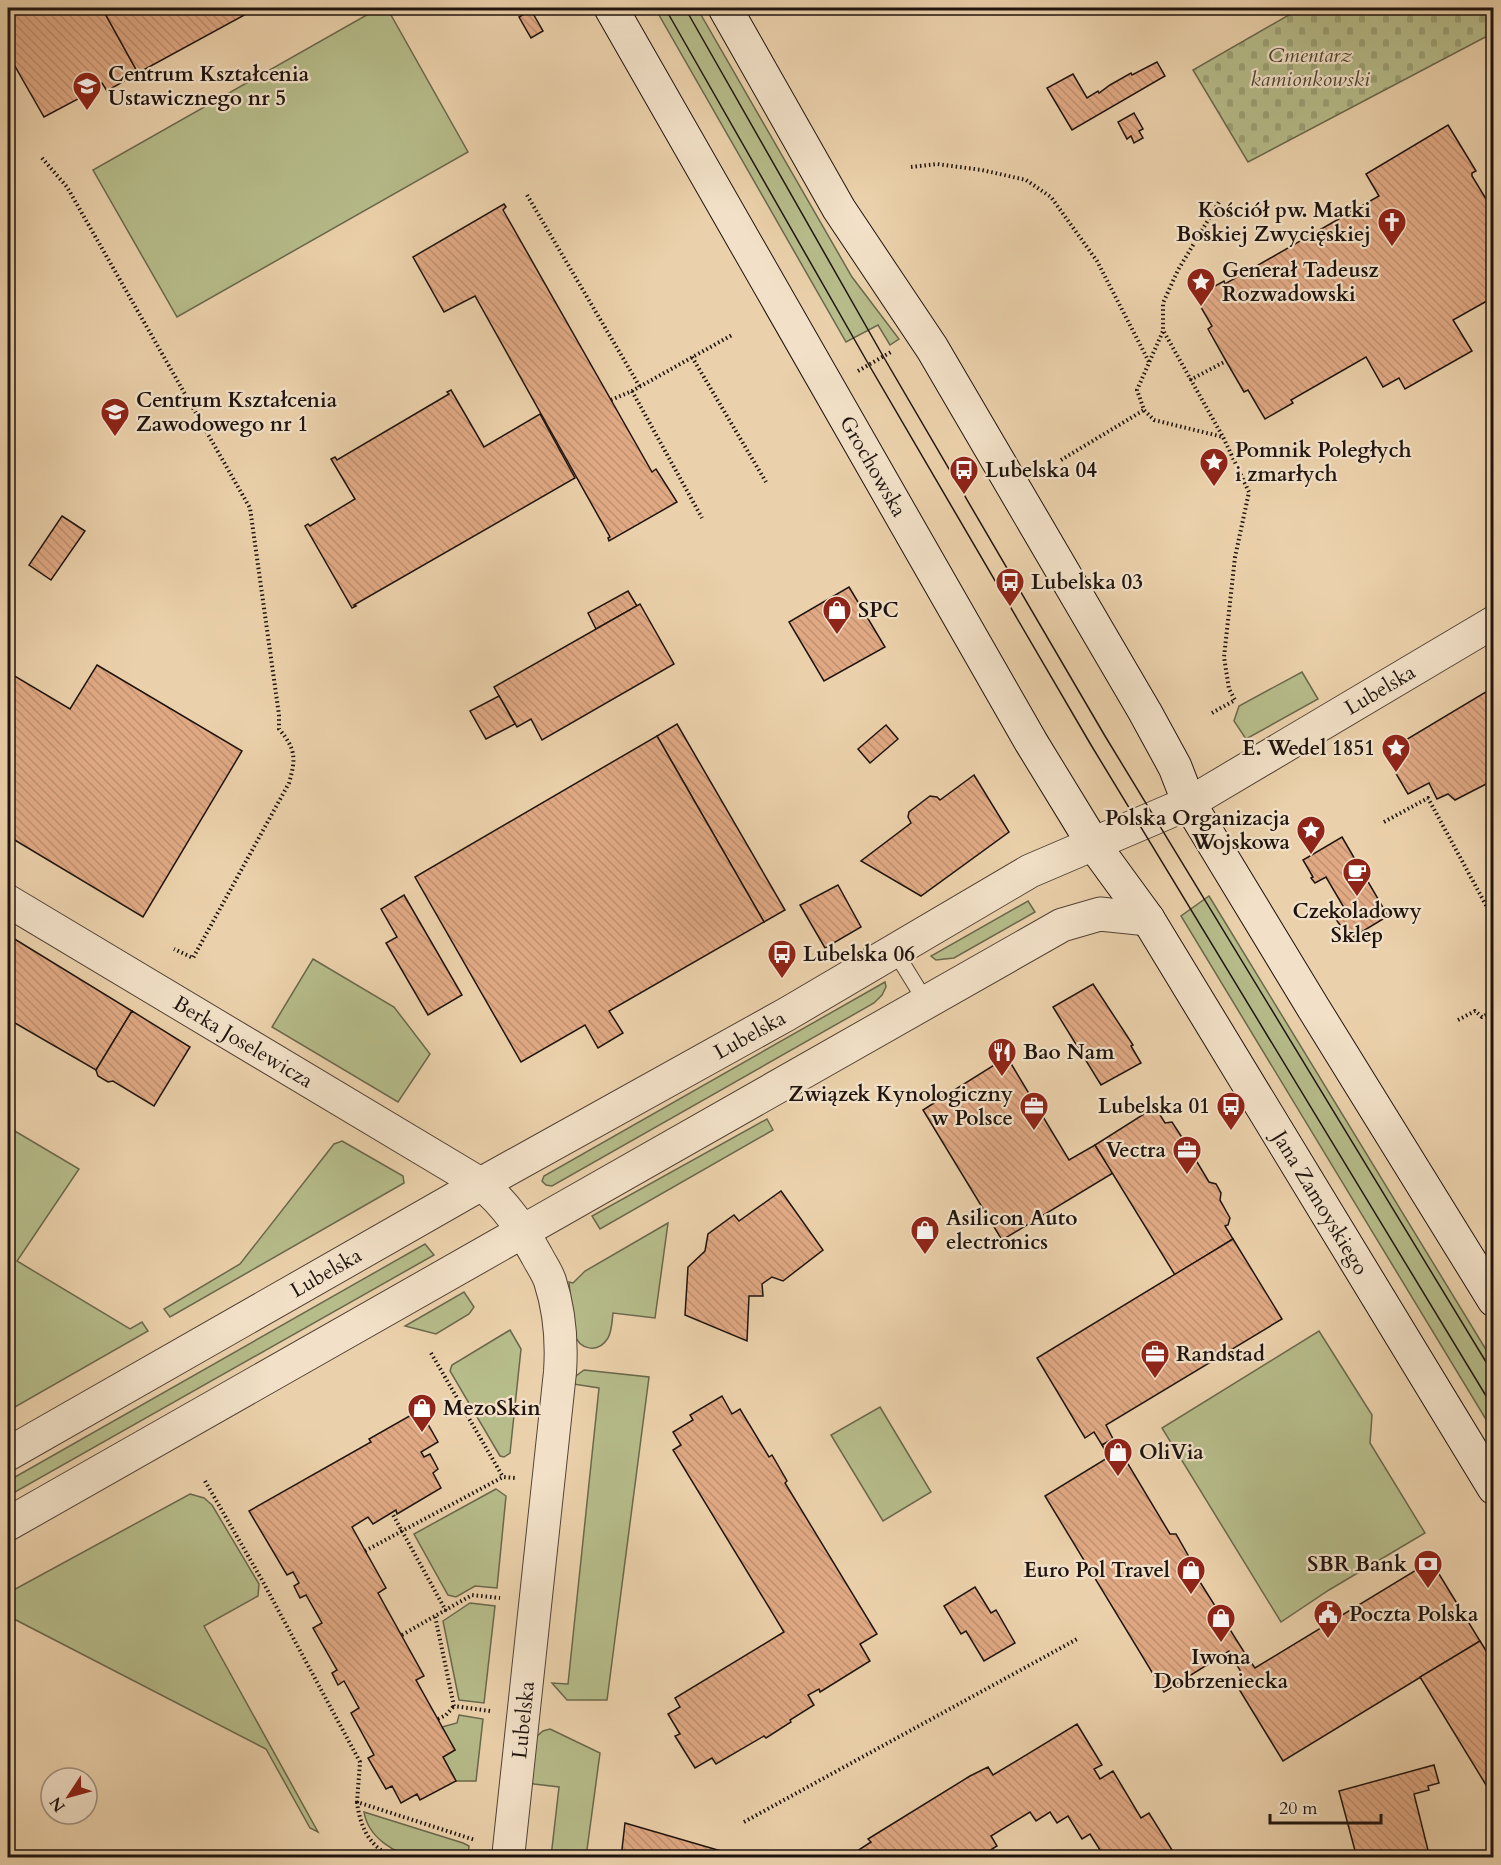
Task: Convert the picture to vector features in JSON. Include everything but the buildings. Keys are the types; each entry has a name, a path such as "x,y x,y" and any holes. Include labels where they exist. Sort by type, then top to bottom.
{"main road":[{"name":"Grochowska","path":"611,8 1031,742 1094,845 1148,919"},
{"path":"725,8 767,86 839,209 944,368 1150,721 1175,767 1190,803 1307,999 1494,1300"},
{"name":"Lubelska","path":"8,1454 481,1184 787,1014 1030,871 1190,803"},
{"path":"8,1524 1062,925 1100,914 1148,919"},
{"name":"Jana Zamoyskiego","path":"1148,919 1494,1488"}],"street":[{"name":"Lubelska","path":"1190,803 1494,622"},
{"name":"Berka Joselewicza","path":"8,901 481,1184 496,1196 523,1231"},
{"name":"Lubelska","path":"508,1857 561,1359 555,1305 549,1279 523,1231"}],"lane":[{"path":"894,950 926,1002"}],"path":[{"path":"42,158 67,188 250,508 279,715 279,729 289,741 293,752 294,766 289,783 193,958 174,949"},
{"path":"911,167 937,164 1026,180 1051,197 1097,261 1149,362"},
{"path":"527,195 640,387"},
{"path":"1219,202 1178,270 1163,303 1163,331 1137,390 1144,410 1154,420 1223,437"},
{"path":"1163,331 1223,437 1249,492 1235,557 1224,657 1229,689 1235,700 1212,713"},
{"path":"611,400 640,387 732,335"},
{"path":"854,373 897,348"},
{"path":"692,357 766,482"},
{"path":"1190,381 1226,361"},
{"path":"632,391 702,518"},
{"path":"1061,460 1144,410"},
{"path":"1384,822 1428,798 1494,920"},
{"path":"1458,1020 1475,1011 1482,1017 1494,1011"},
{"path":"431,1353 503,1477"},
{"path":"366,1551 503,1477 515,1478"},
{"path":"205,1481 262,1580 360,1762 357,1803 359,1819 378,1849 397,1857"},
{"path":"392,1513 446,1611"},
{"path":"402,1635 472,1595 502,1599"},
{"path":"435,1616 454,1706"},
{"path":"744,1822 1079,1638"},
{"path":"454,1706 491,1711"},
{"path":"438,1719 446,1715 454,1706"},
{"path":"357,1803 478,1841"}],"green space":[{"path":"379,8 387,8 468,152 177,317 93,170"},
{"path":"655,8 697,8 852,277 899,339 890,345 878,325 846,342"},
{"name":"Cmentarz kamionkowski","path":"1301,8 1493,8 1493,33 1248,162 1193,70"},
{"path":"1302,672 1318,699 1246,739 1234,721 1239,706"},
{"path":"1209,896 1493,1361 1493,1431 1181,916"},
{"path":"1028,901 1035,912 954,958 936,960 931,956"},
{"path":"313,959 394,1007 430,1054 398,1102 272,1027"},
{"path":"885,982 886,987 882,995 874,1003 552,1186 542,1181 544,1176"},
{"path":"767,1119 773,1130 600,1229 592,1216"},
{"path":"8,1127 79,1169 17,1261 130,1329 142,1322 148,1331 8,1411"},
{"path":"342,1141 403,1176 404,1183 170,1317 164,1309 240,1264 334,1144"},
{"path":"668,1223 655,1318 613,1313 610,1332 604,1343 594,1348 584,1346 576,1339 574,1333 569,1282 573,1283 585,1271"},
{"path":"425,1244 434,1255 8,1496 8,1481"},
{"path":"464,1292 474,1307 469,1314 436,1334 405,1326"},
{"path":"510,1330 521,1349 510,1453 504,1457 500,1456 450,1371 452,1365"},
{"path":"1319,1331 1372,1415 1370,1443 1425,1533 1329,1590 1281,1622 1162,1428"},
{"path":"584,1370 649,1377 607,1700 567,1700 552,1683 568,1684 599,1388 573,1384 576,1376"},
{"path":"880,1407 931,1492 883,1521 831,1435"},
{"path":"496,1489 506,1496 497,1588 475,1586 456,1597 448,1595 414,1534"},
{"path":"190,1494 204,1498 212,1505 259,1584 258,1596 204,1626 318,1832 310,1828 266,1749 12,1618 8,1621 8,1593"},
{"path":"470,1603 495,1606 484,1703 459,1700 443,1621"},
{"path":"459,1715 483,1719 476,1781 456,1781 443,1757 455,1750 442,1727 457,1723"},
{"path":"550,1729 600,1753 586,1857 551,1857 559,1787 530,1782 536,1737"},
{"path":"364,1812 463,1843 469,1846 468,1857 425,1859 400,1853 377,1836 366,1821"}],"tram line":[{"path":"665,8 869,365 1091,745 1494,1409"},
{"path":"685,8 883,356 1105,736 1494,1375"}],"place":[{"name":"Centrum Kształcenia Ustawicznego nr 5","path":"87,112"},
{"name":"Kościół pw. Matki Boskiej Zwycięskiej","path":"1392,248"},
{"name":"Generał Tadeusz Rozwadowski","path":"1201,308"},
{"name":"Centrum Kształcenia Zawodowego nr 1","path":"115,438"},
{"name":"Pomnik Poległych i zmarłych","path":"1214,488"},
{"name":"Lubelska 04","path":"964,496"},
{"name":"Lubelska 03","path":"1010,608"},
{"name":"SPC","path":"837,636"},
{"name":"E. Wedel 1851","path":"1396,774"},
{"name":"Polska Organizacja Wojskowa","path":"1311,856"},
{"name":"Czekoladowy Sklep","path":"1357,898"},
{"name":"Lubelska 06","path":"782,980"},
{"name":"Bao Nam","path":"1002,1078"},
{"name":"Związek Kynologiczny w Polsce","path":"1034,1132"},
{"name":"Lubelska 01","path":"1231,1132"},
{"name":"Vectra","path":"1187,1176"},
{"name":"Asilicon Auto electronics","path":"925,1256"},
{"name":"Randstad","path":"1155,1380"},
{"name":"MezoSkin","path":"422,1434"},
{"name":"OliVia","path":"1118,1478"},
{"name":"SBR Bank","path":"1428,1590"},
{"name":"Euro Pol Travel","path":"1191,1596"},
{"name":"Poczta Polska","path":"1328,1640"},
{"name":"Iwona Dobrzeniecka","path":"1221,1644"}]}
